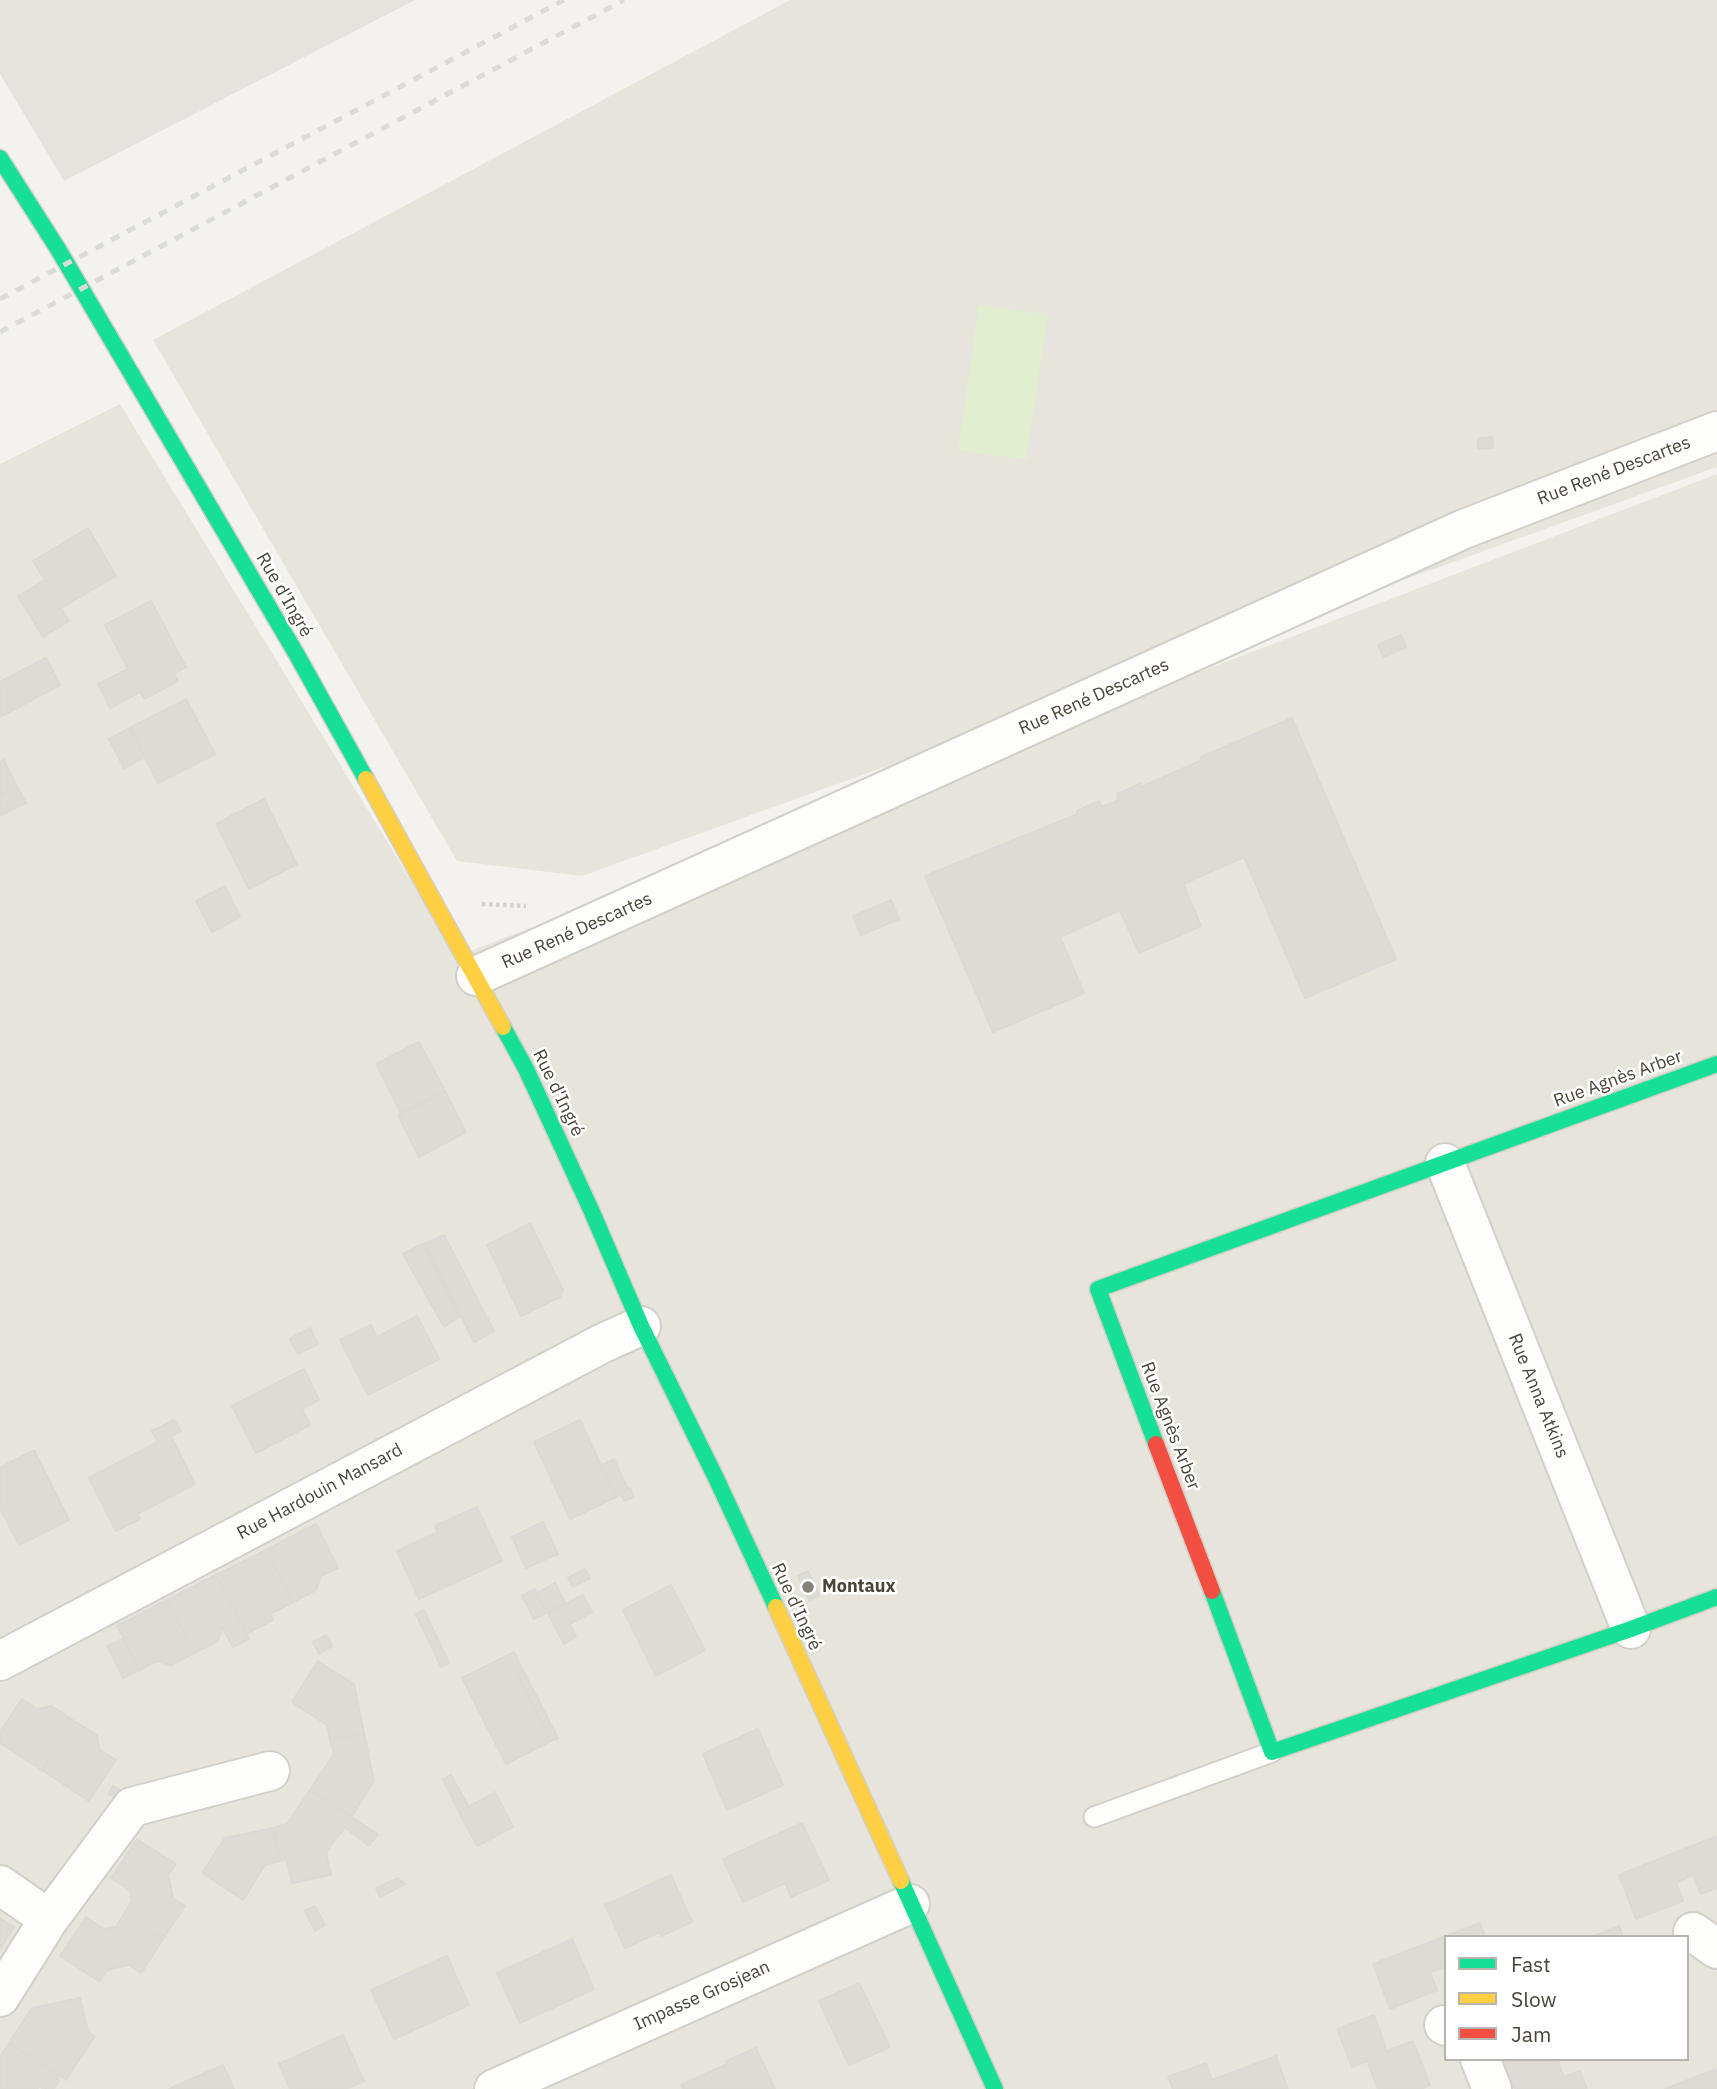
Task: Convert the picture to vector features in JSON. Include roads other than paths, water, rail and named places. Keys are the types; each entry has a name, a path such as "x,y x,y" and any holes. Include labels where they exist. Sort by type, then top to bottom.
{"street":[{"name":"Rue d'Ingré","path":"0,158 65,260 297,655 526,1069 593,1212 641,1326 716,1478 995,2089"},
{"name":"Rue René Descartes","path":"476,976 1464,529 1717,431"},
{"name":"Rue Agnès Arber","path":"1272,1752 1098,1289 1717,1064"},
{"name":"Rue Anna Atkins","path":"1445,1163 1631,1629"},
{"name":"Rue Hardouin Mansard","path":"0,1661 591,1349 641,1326"},
{"path":"1272,1752 1717,1597"},
{"path":"0,1997 49,1919 132,1807 270,1770"},
{"path":"0,1885 49,1919"},
{"name":"Impasse Grosjean","path":"494,2089 910,1904"},
{"path":"1481,2061 1492,2089"}],"lane":[{"path":"1094,1817 1272,1752"}],"railway":[{"path":"0,299 564,0"},
{"path":"0,332 624,0"}],"place":[{"name":"Montaux","path":"808,1587"}]}
